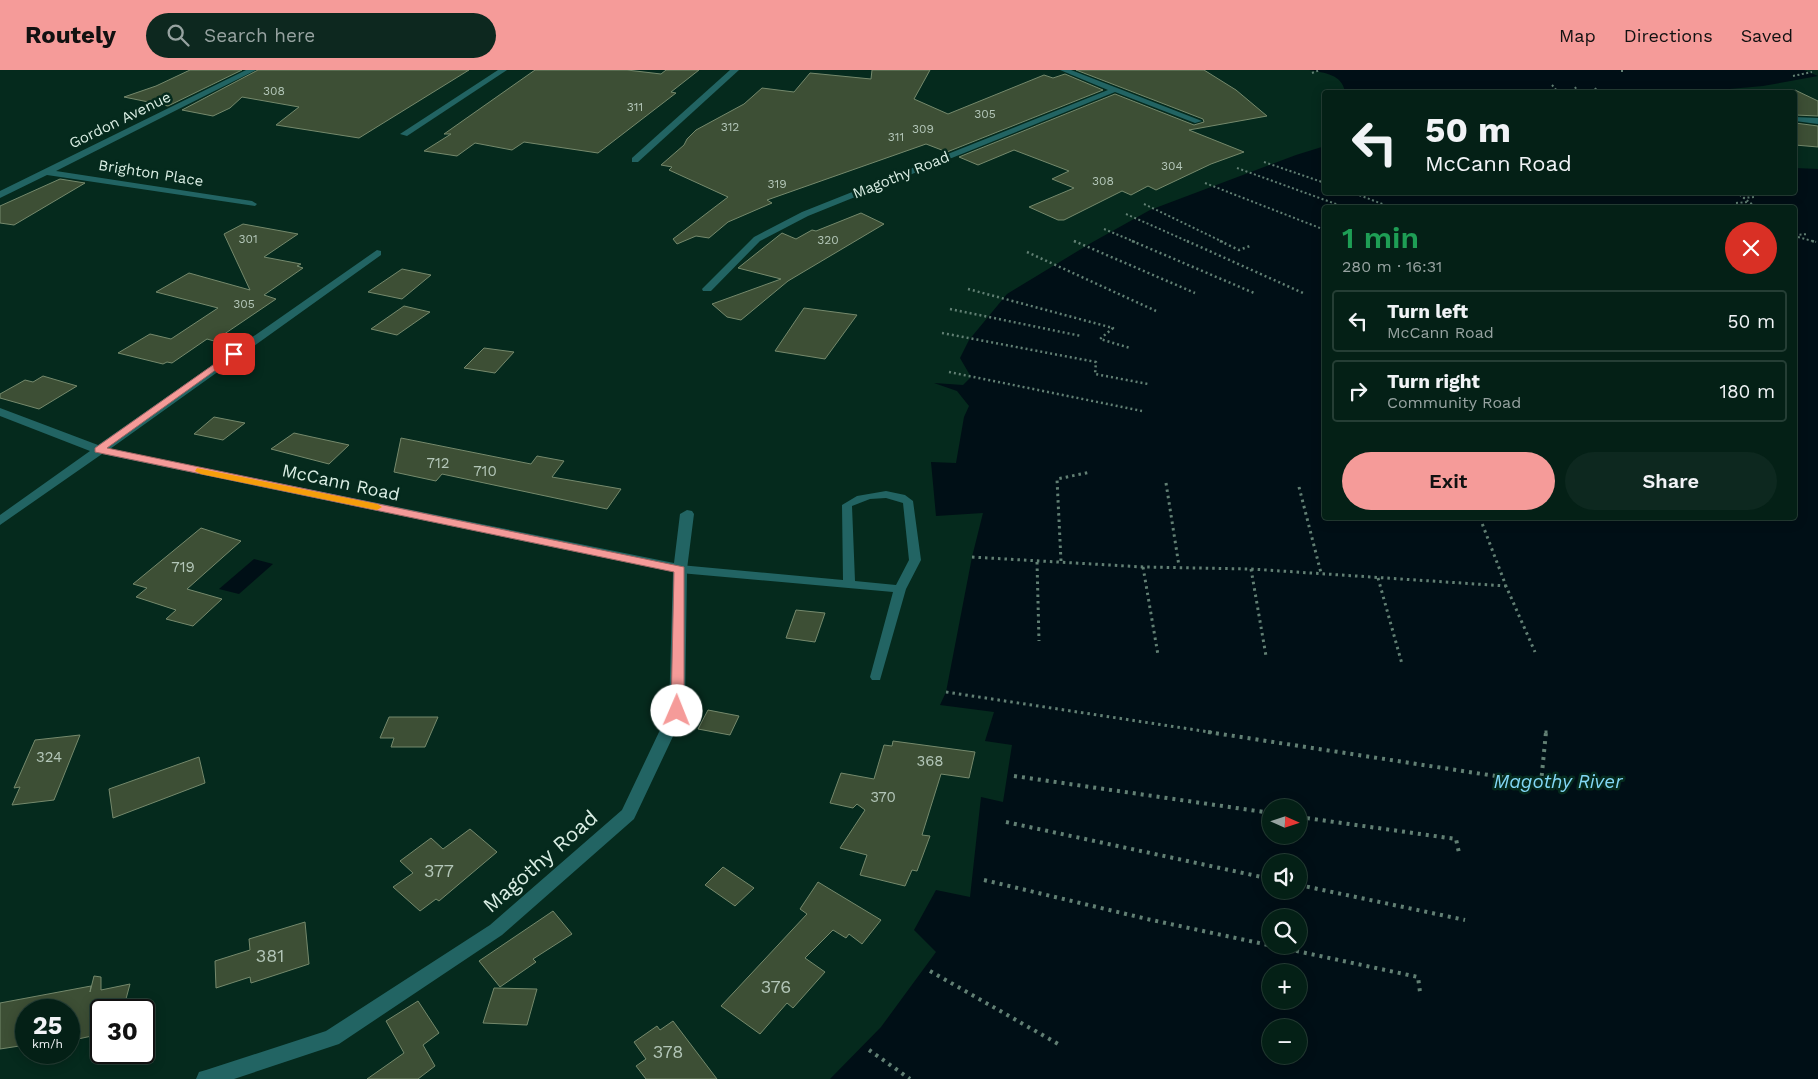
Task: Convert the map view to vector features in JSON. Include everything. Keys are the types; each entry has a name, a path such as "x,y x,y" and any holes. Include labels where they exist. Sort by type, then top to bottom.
{"street":[{"name":"Gordon Avenue","path":"0,195 252,70"},
{"path":"404,134 503,70"},
{"path":"634,160 735,70"},
{"path":"1064,70 1198,121"},
{"name":"Magothy Road","path":"707,290 756,239 805,214 1114,90"},
{"path":"1797,119 1818,121"},
{"name":"Brighton Place","path":"46,172 252,204"},
{"path":"0,521 377,253"},
{"name":"McCann Road","path":"0,412 99,450 680,569"},
{"name":"Magothy Road","path":"206,1079 332,1038 496,930 628,814 677,711 680,569 688,514"}],"lane":[{"path":"849,584 847,505 856,500 890,494 901,496 908,501 916,560 900,589 876,676"},
{"path":"680,569 900,589"}],"path":[{"path":"1312,73 1320,70"},
{"path":"1794,76 1812,72"},
{"path":"1552,85 1556,90"},
{"path":"1264,162 1322,182"},
{"path":"1237,168 1339,205"},
{"path":"1205,183 1322,229"},
{"path":"1359,195 1385,205"},
{"path":"1739,195 1753,205"},
{"path":"1743,198 1754,197"},
{"path":"1736,203 1749,202"},
{"path":"1144,204 1240,250 1250,246"},
{"path":"1126,214 1303,293"},
{"path":"1104,230 1254,293"},
{"path":"1797,236 1808,234"},
{"path":"1797,236 1816,242"},
{"path":"1074,241 1195,293"},
{"path":"1027,252 1156,311"},
{"path":"968,289 1113,328 1100,339 1130,348"},
{"path":"950,309 1081,336"},
{"path":"942,333 1096,362 1094,374 1148,384"},
{"path":"949,372 1142,411"},
{"path":"1061,562 1057,479 1090,472"},
{"path":"1166,483 1179,567"},
{"path":"1299,487 1321,573"},
{"path":"1481,520 1506,586 1535,652"},
{"path":"972,557 1037,562 1179,567"},
{"path":"1037,562 1039,641"},
{"path":"1061,562 1251,569 1506,586"},
{"path":"1143,566 1158,655"},
{"path":"1251,569 1266,656"},
{"path":"1378,578 1402,664"},
{"path":"946,692 1541,783 1546,730"},
{"path":"1014,776 1262,812"},
{"path":"1308,818 1456,839 1459,853"},
{"path":"1006,822 1262,877"},
{"path":"984,880 1156,921 1418,977 1420,992"},
{"path":"1307,887 1465,920"},
{"path":"930,971 1060,1045"},
{"path":"869,1050 910,1079"}],"water":[{"path":"1309,70 1804,70 1818,76 1763,86 1718,90 1344,90 1337,78"},
{"name":"Magothy River","path":"1322,147 1322,195 1797,195 1797,168 1818,169 1818,1079 830,1079 881,1027 936,952 914,930 936,890 970,897 981,797 1003,802 1012,745 985,741 994,712 940,705 946,692 972,557 983,513 936,516 931,462 956,463 964,417 969,406 957,391 934,383 963,385 971,377 960,358 969,340 1007,294 1150,210"},
{"path":"254,559 273,564 239,594 219,589"}],"building":[{"path":"190,70 242,70 168,106 124,97 156,86"},
{"path":"258,70 469,70 359,138 276,125 299,107 242,97 230,108 213,116 182,110"},
{"path":"535,70 627,70 661,74 666,70 699,70 671,92 676,93 598,153 524,142 512,150 475,143 457,156 424,151 451,134 444,134"},
{"path":"872,70 930,70 914,99 948,114 1044,75 1053,78 1065,74 1103,90 947,152 926,144 767,200 772,203 728,222 709,238 696,236 677,244 673,239 728,197 669,170 672,167 661,165 684,145 696,130 744,104 762,88 794,92 810,73 871,79"},
{"path":"1076,70 1204,70 1236,90 1267,116 1189,130 1244,152 1211,164 1156,190 1148,186 1131,195 1122,191 1064,220 1058,220 1029,207 1074,188 1052,179 1069,171 1014,150 978,165 959,157 1115,94 1194,125 1204,122 1203,119"},
{"path":"1797,91 1818,101 1818,116 1797,115"},
{"path":"1797,123 1818,126 1818,147 1797,145"},
{"path":"60,179 85,183 14,225 0,223 0,206"},
{"path":"861,213 884,224 788,281 741,320 727,317 712,304 781,279 738,268 782,233 796,239 812,230 816,231"},
{"path":"243,224 298,234 264,257 301,264 297,266 303,268 264,295 276,299 214,341 207,339 172,363 167,362 163,364 118,353 150,334 171,339 218,308 156,292 189,273 250,290 224,234"},
{"path":"402,269 431,275 402,299 368,292"},
{"path":"404,306 430,312 397,335 371,329"},
{"path":"804,308 857,315 825,359 775,351"},
{"path":"484,348 514,352 495,373 464,368"},
{"path":"43,376 77,386 39,409 0,398 0,394 25,380 33,382"},
{"path":"214,417 245,423 223,440 194,434"},
{"path":"294,433 349,445 329,464 271,449"},
{"path":"401,438 531,464 537,456 564,461 552,477 621,489 607,509 442,474 436,481 394,472"},
{"path":"201,528 241,541 187,589 222,599 193,626 166,619 176,610 136,597 147,588 133,584"},
{"path":"796,610 825,613 815,642 786,638"},
{"path":"708,710 739,716 730,735 698,729"},
{"path":"389,717 438,717 425,747 391,747 394,738 380,738"},
{"path":"80,735 54,800 12,805 20,787 14,788 35,740"},
{"path":"893,741 975,752 969,778 941,774 922,835 930,836 917,871 912,870 905,886 860,875 867,855 840,848 865,810 857,804 853,808 830,803 841,773 874,779 884,745 892,746"},
{"path":"199,757 205,783 113,818 109,789"},
{"path":"470,829 497,852 439,901 436,899 420,911 393,887 413,873 400,861 431,838 443,849"},
{"path":"723,867 754,888 735,906 705,885"},
{"path":"818,882 881,920 862,944 849,934 846,938 833,930 805,958 825,972 793,1008 787,1003 760,1034 721,1006 807,914 800,909"},
{"path":"553,911 572,934 533,959 536,962 500,987 479,961"},
{"path":"305,922 309,964 251,983 250,977 216,988 215,961 250,950 249,939"},
{"path":"94,976 101,977 101,990 130,984 126,999 90,999 90,1036 80,1039 80,999 21,999 91,986 90,992"},
{"path":"494,988 537,989 527,1025 483,1023"},
{"path":"15,1000 15,1047 0,1049 0,1003"},
{"path":"418,1001 439,1033 423,1045 435,1066 418,1079 367,1079 404,1053 386,1021"},
{"path":"673,1021 717,1079 646,1079 636,1066 646,1059 634,1042 657,1026 660,1030"}],"slow traffic":[{"path":"201,471 377,507"}],"route":[{"path":"234,354 99,450 680,569 677,711"}]}
